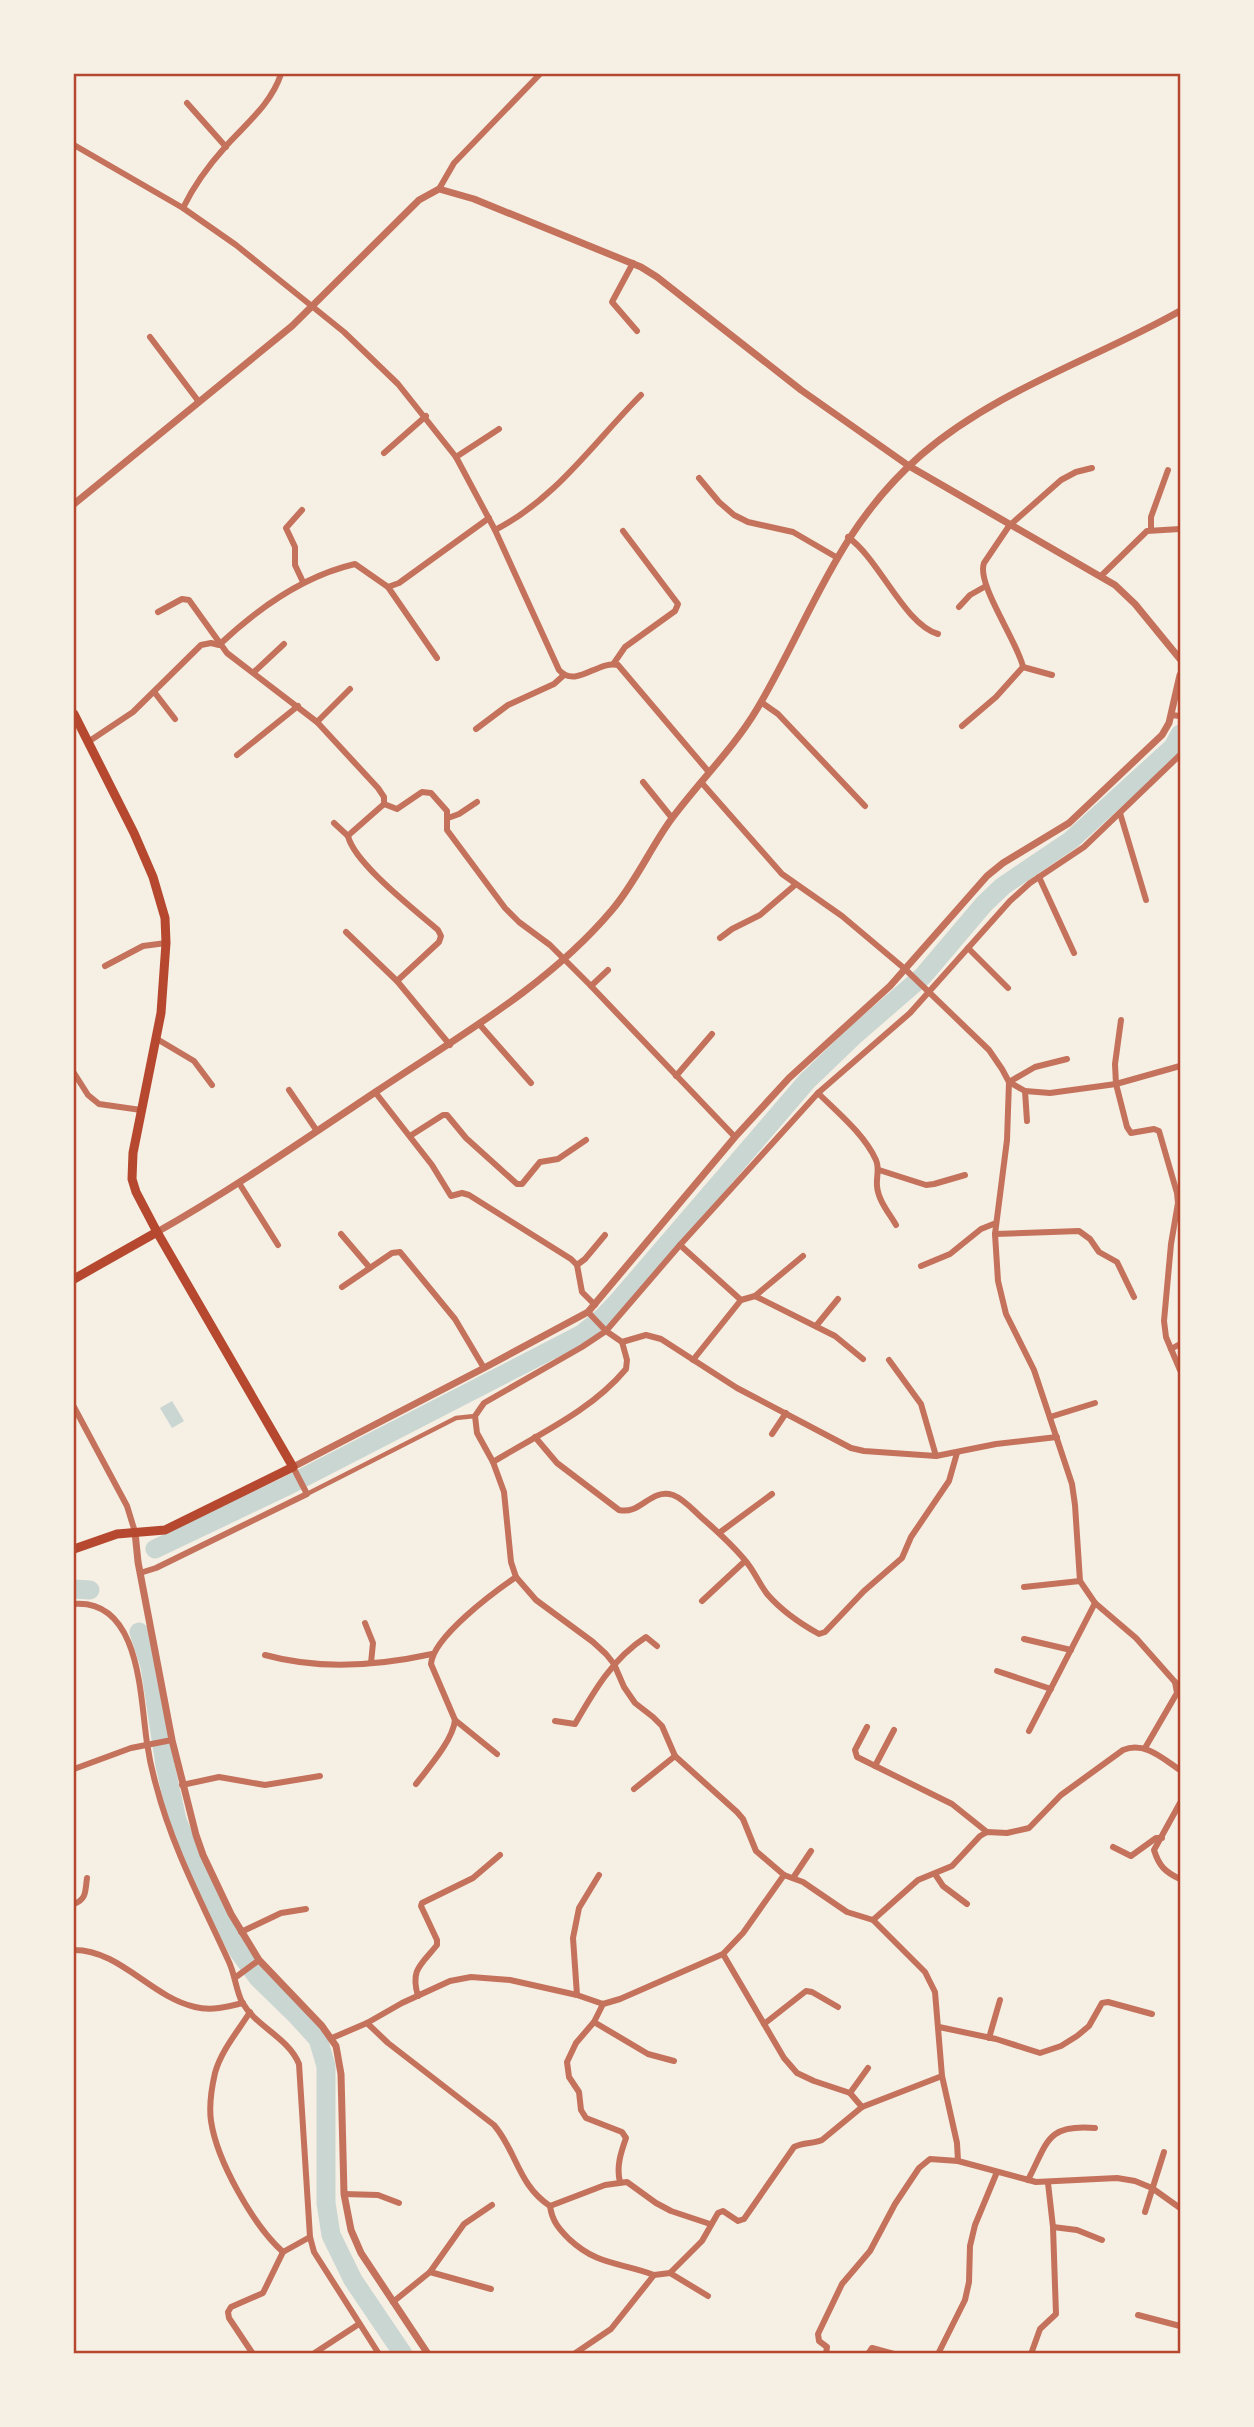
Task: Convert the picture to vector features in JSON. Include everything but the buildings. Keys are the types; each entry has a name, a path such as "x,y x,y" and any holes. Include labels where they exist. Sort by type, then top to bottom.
{"main road":[{"path":"74,714 153,877 164,911 166,943 157,1039 133,1153 132,1179 142,1206 295,1470 165,1530 117,1534 74,1549"},
{"path":"74,1279 157,1232"}],"street":[{"path":"183,208 198,181 256,117 275,91 281,74"},
{"path":"74,504 292,326 419,200 439,189 454,163 540,74"},
{"path":"187,103 226,147"},
{"path":"74,158 77,147 183,208 236,245 313,306 372,358 426,416 456,457 495,530 555,663 564,675 573,678 614,663 625,648 675,611 678,604 623,531"},
{"path":"439,189 474,199 634,263 657,277 801,390 909,466 1009,526 1101,576 1135,604 1181,659"},
{"path":"634,263 612,302 637,331"},
{"path":"157,1232 239,1183 480,1025 563,959 612,910 672,818 745,726 761,702 836,557 874,502 909,466 944,437 996,404 1181,311"},
{"path":"150,337 199,402"},
{"path":"495,530 514,520 546,496 641,395"},
{"path":"384,453 426,416"},
{"path":"456,457 499,429"},
{"path":"1023,667 986,586 982,568 1009,526 1062,480 1076,472 1092,468"},
{"path":"1151,529 1151,517 1168,470"},
{"path":"699,478 734,515 748,522 793,532 836,557"},
{"path":"302,510 286,528 297,552 295,565 303,582"},
{"path":"388,587 400,583 489,518"},
{"path":"1101,576 1151,529 1181,529"},
{"path":"848,537 865,551 916,619 938,634"},
{"path":"219,645 290,589 355,564 388,587 437,658"},
{"path":"959,607 970,595 986,586"},
{"path":"158,612 182,599 189,600 219,645 317,722 378,788 384,797 384,804 348,836"},
{"path":"254,672 284,644"},
{"path":"88,742 125,718 201,645 219,645"},
{"path":"614,663 627,673 708,771"},
{"path":"1023,667 1052,675"},
{"path":"962,726 996,697 1023,667"},
{"path":"477,729 508,705 554,684 564,675"},
{"path":"307,1494 295,1470 588,1312 735,1137 798,1069 881,994 987,876 1003,863 1069,823 1161,735 1177,716 1181,675"},
{"path":"317,722 351,689"},
{"path":"155,692 175,719"},
{"path":"761,702 778,715 865,806"},
{"path":"237,755 298,706"},
{"path":"958,2161 957,2143 942,2076 935,1992 925,1972 873,1920 847,1912 817,1891 784,1875 756,1851 743,1819 675,1756 662,1726 635,1703 614,1664 593,1642 536,1600 516,1577 504,1492 493,1462 477,1433 475,1416 484,1404 582,1348 606,1331 818,1093 910,1013 1010,901 1039,877 1084,847 1181,755"},
{"path":"643,782 672,818"},
{"path":"701,782 768,860 795,885 842,916 905,969 989,1051 1009,1082 1025,1091 1050,1093 1116,1084 1181,1066"},
{"path":"384,804 397,809 422,792 428,791 447,811 447,830 505,908 591,986 735,1137"},
{"path":"448,818 460,814 477,802"},
{"path":"1120,813 1146,900"},
{"path":"334,823 348,836 355,852 438,930 441,936 439,942 397,981"},
{"path":"1039,877 1074,953"},
{"path":"720,938 760,915 795,885"},
{"path":"346,932 397,981 450,1045"},
{"path":"104,965 143,946 166,943"},
{"path":"968,948 1009,988"},
{"path":"591,986 608,970"},
{"path":"1121,1020 1115,1064 1116,1084 1128,1131 1134,1133 1157,1129 1160,1132 1178,1184 1164,1321 1166,1337 1181,1370"},
{"path":"480,1025 531,1083"},
{"path":"676,1076 712,1034"},
{"path":"157,1039 194,1061 212,1085"},
{"path":"1009,1082 1035,1067 1067,1059"},
{"path":"74,1073 99,1104 141,1110"},
{"path":"1009,1082 1007,1140 995,1234 1001,1298 1034,1370 1072,1484 1080,1581 1096,1603 1178,1679 1177,1693 1145,1748"},
{"path":"289,1090 317,1131"},
{"path":"1025,1091 1027,1121"},
{"path":"375,1092 410,1136 451,1196 462,1193 469,1195 577,1265 582,1292 595,1305"},
{"path":"818,1093 861,1137 875,1157 879,1170 876,1182 878,1195 896,1225"},
{"path":"410,1136 447,1115 466,1138 517,1184 522,1184 540,1162 558,1159 586,1140"},
{"path":"879,1170 926,1185 934,1185 965,1174"},
{"path":"239,1183 278,1245"},
{"path":"921,1266 950,1254 981,1228 996,1223"},
{"path":"995,1234 1079,1231 1090,1239 1100,1252 1117,1262 1134,1297"},
{"path":"341,1234 370,1268"},
{"path":"577,1265 605,1235"},
{"path":"680,1245 741,1300"},
{"path":"342,1287 392,1253 400,1252 455,1319 484,1368"},
{"path":"692,1360 741,1300 755,1296 803,1256"},
{"path":"755,1296 835,1336 863,1359"},
{"path":"816,1326 838,1298"},
{"path":"493,1462 589,1404 626,1369 627,1360 622,1342 606,1331 588,1312"},
{"path":"622,1342 646,1335 653,1336 737,1388 851,1448 864,1451 936,1456 957,1454 996,1444 1057,1437"},
{"path":"1171,1349 1181,1344"},
{"path":"888,1360 921,1404 936,1456"},
{"path":"1050,1417 1095,1404"},
{"path":"74,1407 127,1506 135,1532 170,1741 203,1855 258,1961 332,2038 339,2054 341,2074 346,2216 355,2242 428,2354"},
{"path":"772,1434 786,1413"},
{"path":"140,1573 156,1568 307,1494 456,1418 475,1416"},
{"path":"535,1437 557,1463 620,1510 628,1512 636,1509 651,1496 674,1495 719,1533 746,1561 777,1604 805,1627 819,1634 825,1632 864,1591 902,1558 911,1537 949,1481 957,1454"},
{"path":"719,1533 772,1493"},
{"path":"702,1601 746,1561"},
{"path":"497,1754 455,1720 431,1664 432,1654 486,1599 516,1577"},
{"path":"1024,1587 1080,1581"},
{"path":"1029,1731 1096,1603"},
{"path":"74,1604 88,1604 114,1619 123,1629 133,1653 161,1803 175,1844 236,1977 243,2003 287,2045 299,2064 310,2237 320,2262 379,2354"},
{"path":"365,1623 373,1643 371,1663"},
{"path":"555,1721 575,1724 598,1684 614,1664 646,1637 657,1646"},
{"path":"1024,1639 1071,1650"},
{"path":"265,1655 286,1661 321,1664 405,1660 432,1654"},
{"path":"997,1671 1051,1689"},
{"path":"416,1784 454,1728 455,1720"},
{"path":"867,1727 855,1750 857,1757 952,1804 988,1832"},
{"path":"875,1766 894,1730"},
{"path":"74,1769 110,1754 170,1741"},
{"path":"873,1920 918,1880 952,1866 980,1836 988,1832 1007,1833 1030,1828 1061,1795 1131,1747 1145,1748 1181,1770"},
{"path":"634,1789 675,1756"},
{"path":"182,1785 219,1777 265,1785 320,1776"},
{"path":"1181,1803 1154,1850 1158,1863 1167,1872 1181,1879"},
{"path":"1113,1847 1131,1856 1156,1838 1162,1838"},
{"path":"793,1878 811,1851"},
{"path":"418,1996 414,1979 416,1971 437,1945 422,1903 472,1878 500,1854"},
{"path":"935,1874 943,1886 967,1904"},
{"path":"577,1995 573,1938 579,1908 599,1875"},
{"path":"332,2038 450,1981 471,1977 510,1980 577,1995 603,2004 620,1999 723,1954 743,1933 784,1875"},
{"path":"74,1904 85,1897 87,1878"},
{"path":"241,1932 281,1913 306,1909"},
{"path":"74,1950 100,1955 176,2001 197,2008 224,2008 243,2003"},
{"path":"723,1954 784,2058 797,2073 850,2093 862,2107"},
{"path":"236,1977 258,1961"},
{"path":"764,2024 806,1991 838,2007"},
{"path":"989,2038 1000,2000"},
{"path":"939,2027 1040,2053 1061,2046 1090,2026 1102,2003 1108,2002 1152,2014"},
{"path":"603,2004 594,2022 576,2043 567,2062 569,2077 579,2092 581,2110 586,2118 622,2132 626,2138 618,2173 621,2182"},
{"path":"250,2012 221,2057 215,2073 211,2119 235,2184 261,2229 283,2252"},
{"path":"594,2022 648,2054 674,2061"},
{"path":"367,2023 388,2043 494,2125 503,2135 530,2190 550,2206 551,2218 555,2224 586,2254 608,2263 640,2269 654,2275 670,2273 702,2241 718,2213 723,2211 741,2221 794,2147 822,2140 862,2107 942,2076"},
{"path":"850,2093 867,2068"},
{"path":"1028,2180 1051,2137 1058,2131 1075,2126 1095,2128"},
{"path":"1145,2212 1164,2152"},
{"path":"826,2354 827,2347 819,2340 818,2334 842,2284 870,2251 895,2204 919,2168 930,2159 958,2161 1048,2183 1117,2178 1135,2181 1152,2188 1181,2208"},
{"path":"938,2354 965,2300 969,2282 970,2246 975,2225 997,2172"},
{"path":"550,2206 605,2185 621,2182 632,2184 671,2211 710,2224"},
{"path":"1031,2354 1040,2329 1056,2314 1053,2227 1048,2183"},
{"path":"344,2194 378,2195 399,2203"},
{"path":"393,2302 430,2272 458,2231 492,2205"},
{"path":"1053,2227 1077,2230 1102,2240"},
{"path":"253,2354 229,2318 228,2312 231,2307 263,2292 283,2252 310,2237"},
{"path":"430,2272 491,2289"},
{"path":"670,2273 708,2296"},
{"path":"574,2354 611,2329 654,2275"},
{"path":"1138,2315 1181,2326"},
{"path":"313,2354 359,2324"},
{"path":"868,2354 876,2347 894,2354"}],"shaded area":[{"path":"172,1401 184,1421 172,1428 160,1408"}],"waterway":[{"path":"155,1549 285,1487 582,1334 619,1300 807,1081 923,976 984,904 1003,886 1071,840 1173,747 1180,734"},
{"path":"74,1589 90,1590"},
{"path":"139,1632 150,1666 165,1765 177,1820 201,1879 239,1952 258,1978 318,2039 326,2066 326,2203 331,2235 353,2280 403,2354"}]}
